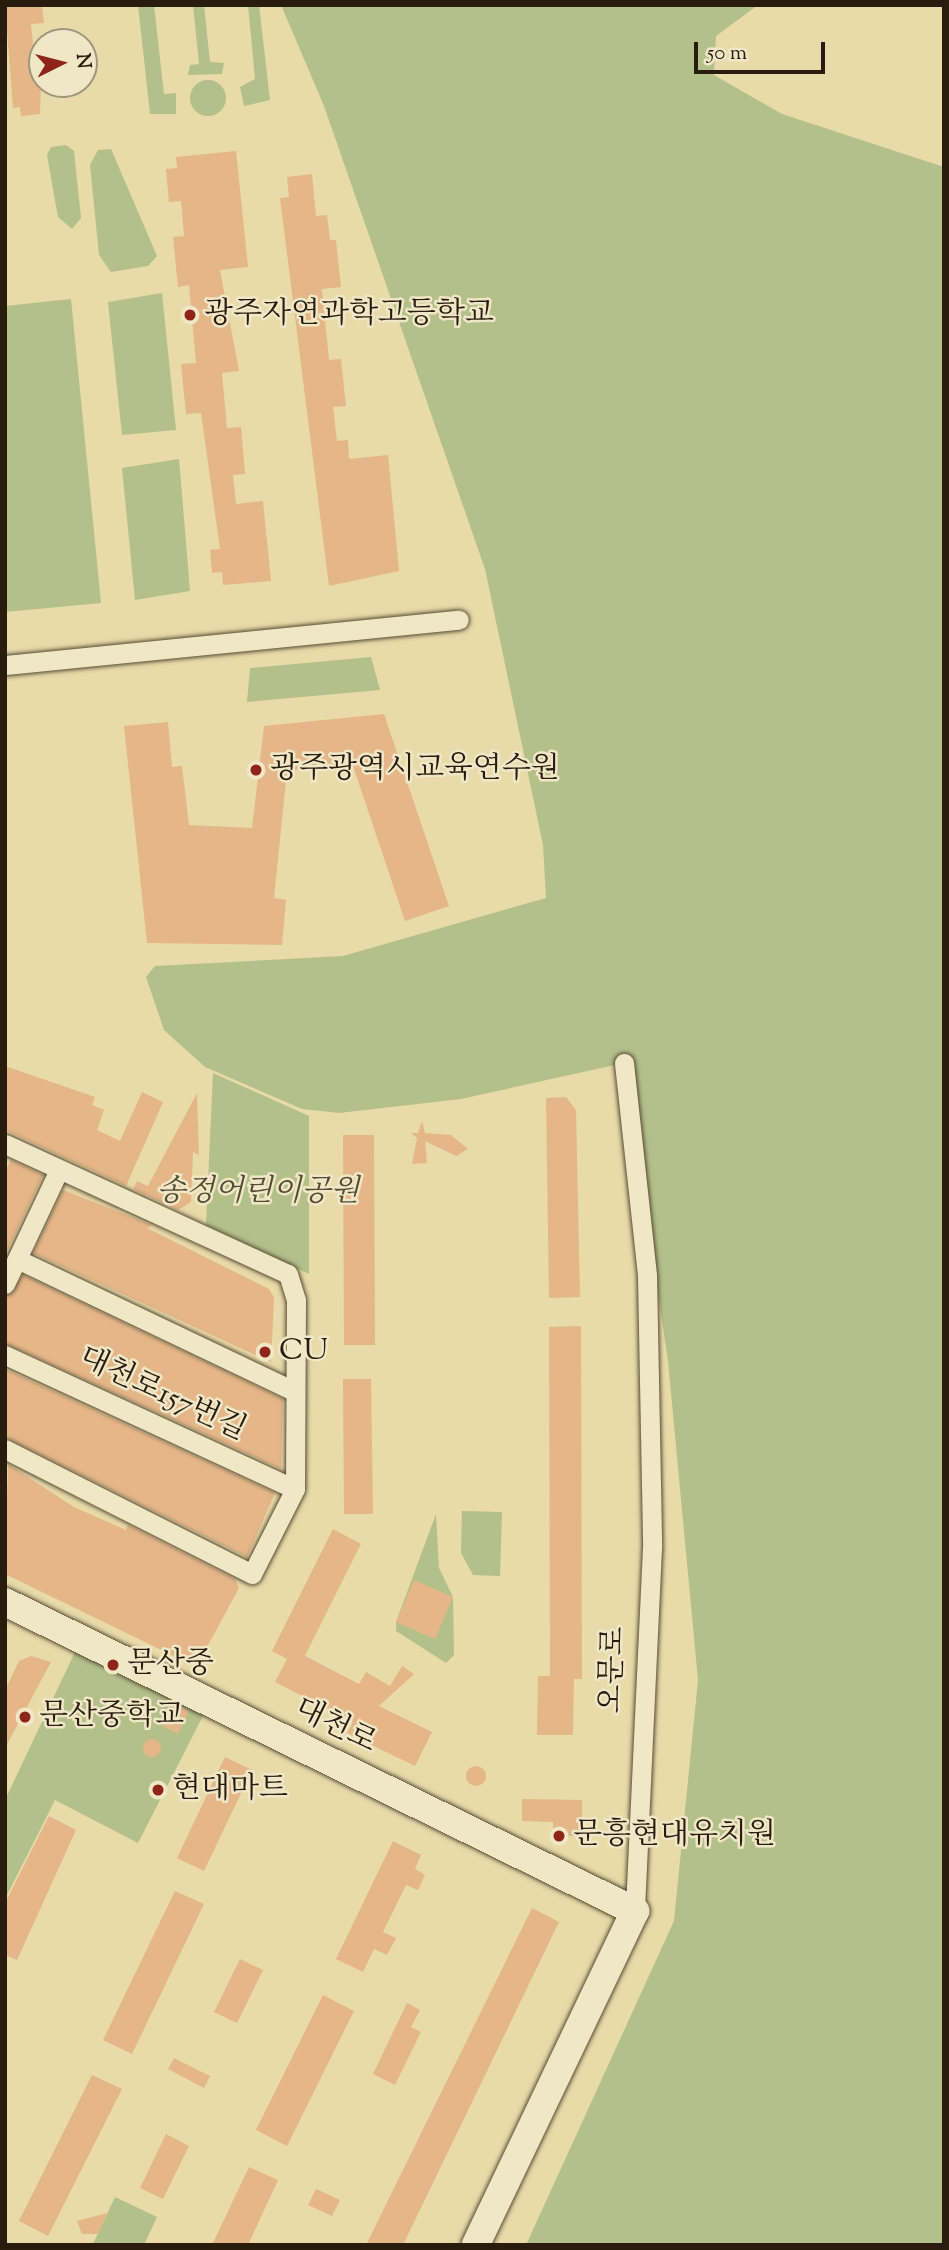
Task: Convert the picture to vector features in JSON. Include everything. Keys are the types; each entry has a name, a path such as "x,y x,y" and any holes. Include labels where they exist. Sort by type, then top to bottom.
{"street":[{"path":"5,666 458,620"},
{"name":"오문로","path":"476,2245 635,1911 652,1534 647,1276 624,1063"},
{"name":"대천로157번길","path":"5,1144 288,1274 296,1300 295,1489 252,1574 5,1449"},
{"path":"5,1284 59,1170"},
{"name":"대천로157번길","path":"17,1259 294,1391"},
{"name":"대천로157번길","path":"5,1355 295,1489"},
{"name":"대천로","path":"5,1602 635,1911"}],"green space":[{"path":"138,5 154,5 164,94 176,93 176,114 150,114"},
{"path":"193,5 204,5 210,62 224,63 222,74 188,75 190,65 199,64"},
{"path":"248,5 259,5 270,100 244,106 240,87 255,79"},
{"path":"281,5 758,5 716,36 714,75 782,114 944,167 944,2245 526,2245 674,1921 698,1680 668,1361 624,1063 461,1099 339,1113 302,1109 205,1067 164,1030 146,977 155,966 343,956 546,898 543,845 485,569 324,106"},
{"path":"208,80 221,85 226,98 221,111 208,116 195,111 190,98 195,85"},
{"path":"66,145 74,151 81,218 72,229 58,217 47,155 51,147"},
{"path":"111,149 157,256 148,266 111,272 99,255 90,165 98,150"},
{"path":"162,293 176,430 122,435 108,302"},
{"path":"71,299 101,603 5,612 5,306"},
{"path":"179,459 190,591 135,600 122,468"},
{"path":"371,657 380,690 247,702 250,668"},
{"name":"송정어린이공원","path":"213,1073 309,1116 309,1274 206,1225"},
{"path":"462,1511 502,1512 500,1576 473,1575 461,1553"},
{"path":"436,1514 439,1568 453,1597 454,1655 446,1663 396,1631 396,1622"},
{"path":"75,1652 204,1714 138,1843 55,1800 5,1899 5,1800"},
{"path":"115,2197 157,2217 144,2245 93,2244"}],"building":[{"path":"5,5 42,5 44,23 31,24 31,28 28,28 28,98 41,98 40,114 21,116 20,107 13,108"},
{"path":"236,151 248,267 220,270 239,371 222,373 227,428 241,427 245,474 233,475 236,504 263,501 271,581 223,585 222,572 212,573 210,550 220,549 201,413 186,414 181,364 196,363 189,285 178,287 173,237 184,236 181,201 169,202 166,169 177,168 176,157"},
{"path":"312,174 316,216 327,215 330,240 336,240 341,287 322,289 329,360 341,359 346,406 333,407 337,441 348,440 349,459 388,455 399,571 329,586 280,198 289,197 287,177"},
{"path":"384,714 449,906 405,921 352,763 287,771 274,898 286,900 282,945 147,943 124,726 168,722 172,767 182,766 189,825 252,828 264,726"},
{"path":"5,1066 95,1097 92,1105 104,1110 97,1130 120,1141 142,1092 163,1102 126,1186 5,1130"},
{"path":"197,1093 199,1155 193,1152 191,1202 178,1210 133,1189 137,1181 148,1186"},
{"path":"566,1097 576,1110 580,1297 549,1298 546,1098"},
{"path":"422,1121 425,1133 451,1135 468,1149 456,1156 425,1141 427,1163 412,1164 417,1138 411,1133 418,1133"},
{"path":"343,1135 374,1135 375,1345 344,1345"},
{"path":"11,1160 43,1175 5,1255 5,1171"},
{"path":"63,1190 152,1225 147,1228 269,1289 274,1298 271,1362 33,1253"},
{"path":"23,1275 283,1399 281,1469 5,1343 5,1296"},
{"path":"581,1326 582,1679 574,1679 573,1735 537,1735 538,1676 550,1676 549,1327"},
{"path":"5,1369 275,1493 247,1557 5,1437"},
{"path":"343,1379 371,1379 373,1514 344,1514"},
{"path":"8,1464 74,1507 126,1530 128,1525 235,1579 239,1588 201,1658 184,1661 5,1574"},
{"path":"333,1529 361,1544 305,1656 359,1684 366,1672 390,1686 402,1666 414,1674 379,1706 432,1732 415,1766 347,1733 353,1722 275,1682 287,1659 272,1651"},
{"path":"414,1580 453,1597 435,1639 396,1622"},
{"path":"31,1656 51,1662 5,1748 5,1690 19,1661"},
{"path":"174,1703 189,1711 178,1734 163,1726"},
{"path":"152,1739 158,1742 161,1748 158,1754 152,1757 146,1754 143,1748 146,1742"},
{"path":"225,1757 252,1770 204,1871 177,1858"},
{"path":"476,1766 483,1769 486,1776 483,1783 476,1786 469,1783 466,1776 469,1769"},
{"path":"522,1799 582,1800 582,1836 553,1836 553,1822 522,1821"},
{"path":"49,1816 76,1830 17,1960 5,1955 5,1903"},
{"path":"393,1841 421,1855 415,1869 425,1875 418,1890 406,1885 383,1932 396,1938 387,1955 374,1949 363,1972 336,1959"},
{"path":"175,1891 204,1904 132,2054 103,2040"},
{"path":"532,1908 559,1922 403,2245 366,2245"},
{"path":"240,1959 263,1970 237,2023 214,2012"},
{"path":"323,1995 354,2011 287,2146 256,2130"},
{"path":"407,2003 420,2010 411,2027 421,2032 395,2085 373,2074"},
{"path":"174,2058 210,2076 204,2088 168,2069"},
{"path":"92,2075 122,2089 48,2236 19,2221"},
{"path":"166,2134 189,2146 163,2199 140,2188"},
{"path":"249,2167 278,2180 248,2245 212,2245"},
{"path":"316,2189 340,2200 332,2216 308,2205"},
{"path":"107,2213 98,2234 82,2234 77,2221"}],"place":[{"name":"광주자연과학고등학교","path":"190,315"},
{"name":"광주광역시교육연수원","path":"256,770"},
{"name":"CU","path":"265,1352"},
{"name":"문산중","path":"113,1665"},
{"name":"문산중학교","path":"25,1717"},
{"name":"현대마트","path":"158,1790"},
{"name":"문흥현대유치원","path":"559,1836"}]}
